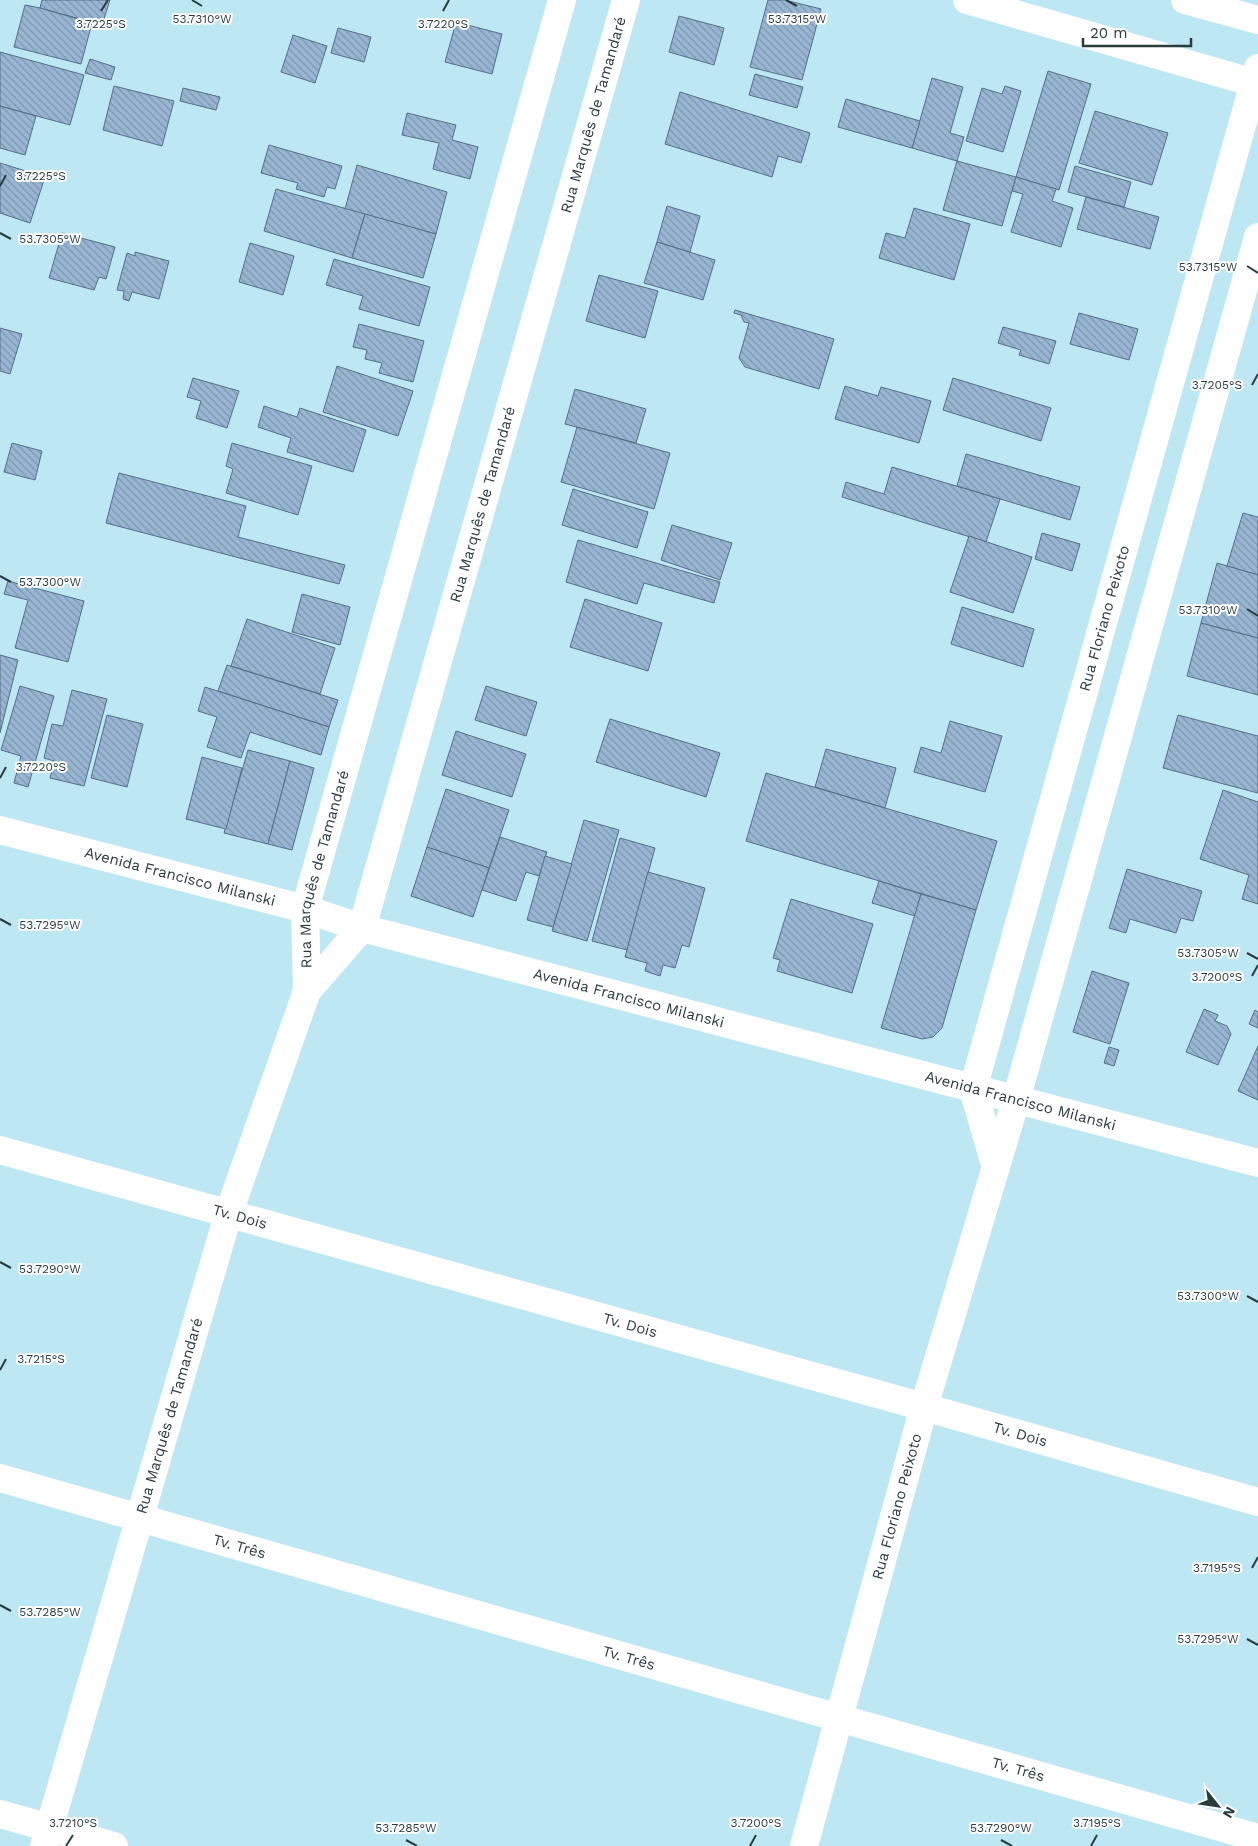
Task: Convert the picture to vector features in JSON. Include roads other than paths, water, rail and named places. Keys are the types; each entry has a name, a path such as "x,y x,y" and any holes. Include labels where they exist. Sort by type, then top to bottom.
{"street":[{"name":"Rua Marquês de Tamandaré","path":"47,1837 228,1214 307,991 305,909 562,0"},
{"name":"Rua Marquês de Tamandaré","path":"307,991 362,928 626,0"},
{"path":"967,0 1257,78"},
{"path":"1185,0 1258,20"},
{"name":"Rua Floriano Peixoto","path":"973,1089 1257,78"},
{"name":"Rua Floriano Peixoto","path":"804,1846 924,1407 1016,1100 1258,237"},
{"name":"Avenida Francisco Milanski","path":"0,830 305,909 362,928 1258,1163"},
{"path":"973,1089 996,1168"},
{"name":"Tv. Dois","path":"0,1150 1258,1502"},
{"name":"Tv. Três","path":"0,1478 1258,1838"},
{"path":"0,1814 47,1837 114,1846"}]}
